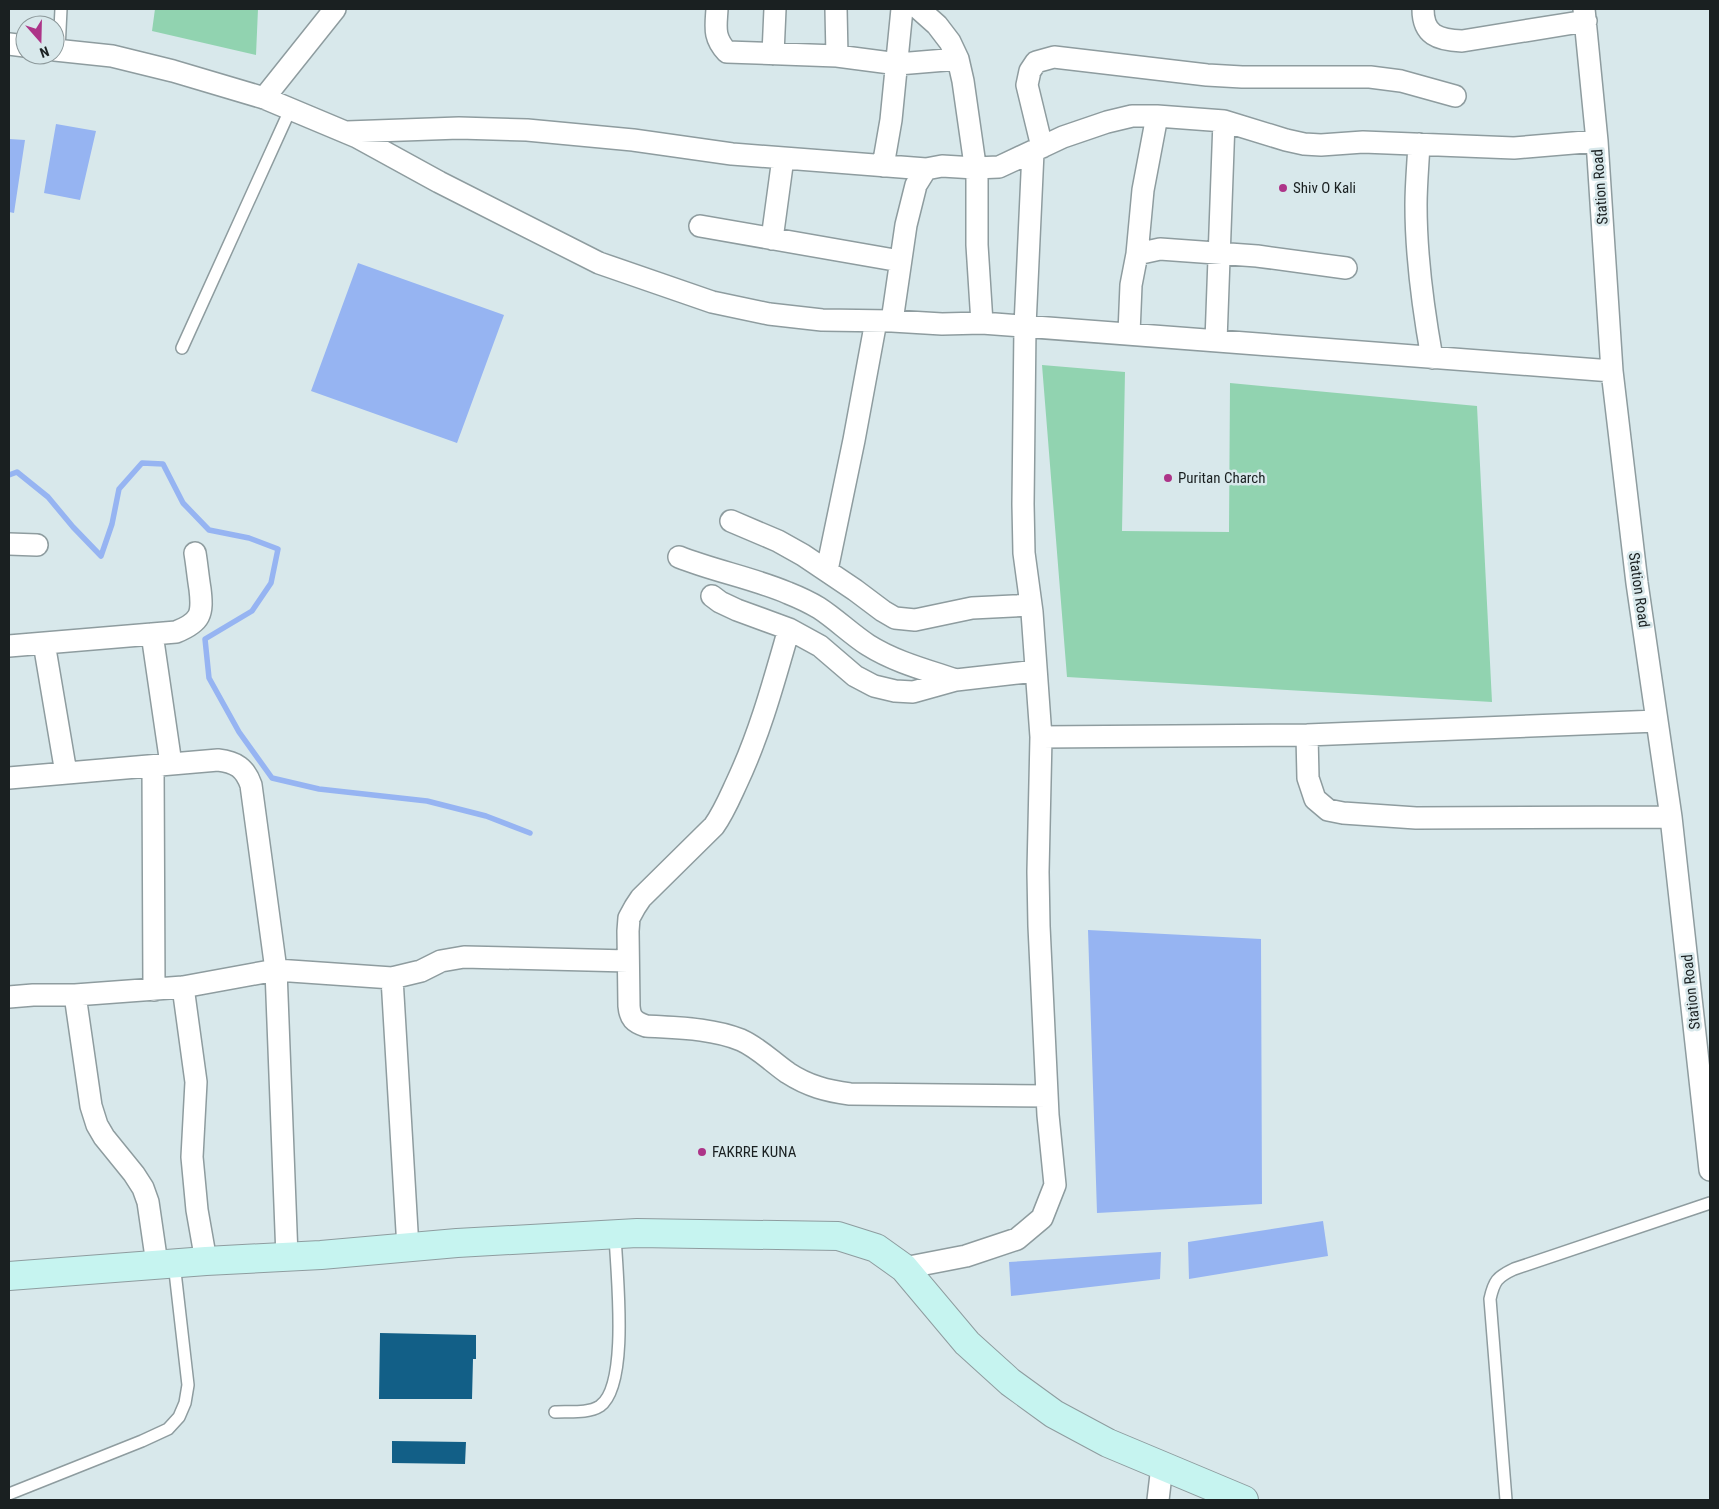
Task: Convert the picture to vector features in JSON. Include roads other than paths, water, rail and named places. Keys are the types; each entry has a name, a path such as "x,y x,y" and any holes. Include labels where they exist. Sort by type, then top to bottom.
{"main road":[{"path":"9,1276 206,1260 288,1257 457,1243 615,1234 838,1236 876,1248 904,1268 967,1343 1010,1382 1054,1414 1108,1443 1244,1500"}],"street":[{"path":"264,98 335,9"},
{"path":"717,9 716,30 719,43 727,52 838,56 898,64 958,59"},
{"path":"773,54 775,9"},
{"path":"836,9 838,56"},
{"path":"884,166 892,120 902,9"},
{"path":"919,9 950,42 958,59 976,168 982,323"},
{"path":"1423,9 1423,16 1428,29 1437,37 1462,41 1585,15"},
{"name":"Station Road","path":"1585,15 1597,141 1612,371 1637,583 1671,817 1710,1170"},
{"path":"65,51 112,56 173,71 264,98 357,138 531,230 599,263 712,302 768,314 822,320 942,324 982,323 1612,371"},
{"path":"904,1268 966,1256 1016,1239 1042,1218 1055,1185 1047,1096 1038,872 1041,737 1031,605 1024,553 1025,326 1037,150 1027,85 1030,71 1036,62 1054,58 1207,75 1242,77 1370,77 1401,81 1455,96"},
{"path":"344,132 460,128 527,130 591,135 732,154 926,169 942,166 999,167 1063,137 1107,122 1132,116 1224,121 1304,144 1419,144 1514,148 1597,141"},
{"path":"1129,333 1131,286 1137,254 1143,190 1157,116"},
{"path":"1216,341 1224,121"},
{"path":"1419,144 1416,204 1419,267 1425,323 1432,358"},
{"path":"772,239 783,158"},
{"path":"827,570 854,440 900,261 916,185 926,169"},
{"path":"700,226 900,261"},
{"path":"1137,254 1160,249 1257,256 1346,268"},
{"path":"731,521 803,555 895,618 914,620 972,608 1031,605"},
{"path":"9,544 37,545"},
{"path":"9,646 176,632 188,627 198,618 202,608 195,553"},
{"path":"679,557 700,565 726,571 787,593 818,608 867,644 884,654 956,680"},
{"path":"712,596 737,610 789,630 820,646 855,676 874,686 895,691 913,692 956,680 1036,671"},
{"path":"789,630 762,724 723,814 714,826 641,898 630,918 628,931 628,1006 630,1016 646,1026 707,1031 741,1040 755,1047 788,1073 811,1086 830,1091 850,1094 1047,1096"},
{"path":"152,634 162,765 154,990"},
{"path":"44,643 66,773"},
{"path":"1041,737 1307,735 1657,721"},
{"path":"1307,735 1308,778 1315,799 1328,810 1343,813 1416,818 1671,817"},
{"path":"9,778 218,760 230,761 247,774 251,785 276,970 288,1257"},
{"path":"9,997 154,990 183,987 276,970 392,978 421,971 441,961 464,957 628,961"},
{"path":"392,978 408,1248"},
{"path":"183,987 196,1082 192,1157 197,1210 206,1260"},
{"path":"75,995 91,1106 97,1124 104,1137 143,1188 165,1264"},
{"path":"1158,1500 1162,1466"}],"lane":[{"path":"182,348 290,110"},
{"path":"1506,1500 1490,1299 1493,1286 1500,1275 1710,1203"},
{"path":"555,1412 588,1410 600,1406 607,1398 617,1370 619,1339 615,1234"},
{"path":"9,1494 142,1441 168,1429 179,1417 185,1403 188,1385 165,1264"}],"water":[{"path":"56,124 96,131 80,200 44,193"},
{"path":"9,139 25,140 14,213 9,212"},
{"path":"358,263 504,315 457,443 311,391"},
{"path":"1088,930 1261,939 1262,1204 1097,1213"},
{"path":"1323,1221 1328,1256 1189,1279 1188,1242"},
{"path":"1161,1252 1160,1279 1011,1296 1009,1262"}],"waterway":[{"path":"9,475 17,472 48,497 101,556 112,524 119,489 142,463 163,464 183,503 209,530 249,538 278,549 271,583 252,611 205,639 209,678 239,732 272,778 319,789 427,801 486,816 530,833"}],"place":[{"name":"Shiv O Kali","path":"1283,188"},
{"name":"Puritan Charch","path":"1168,478"},
{"name":"FAKRRE KUNA","path":"702,1152"}]}
